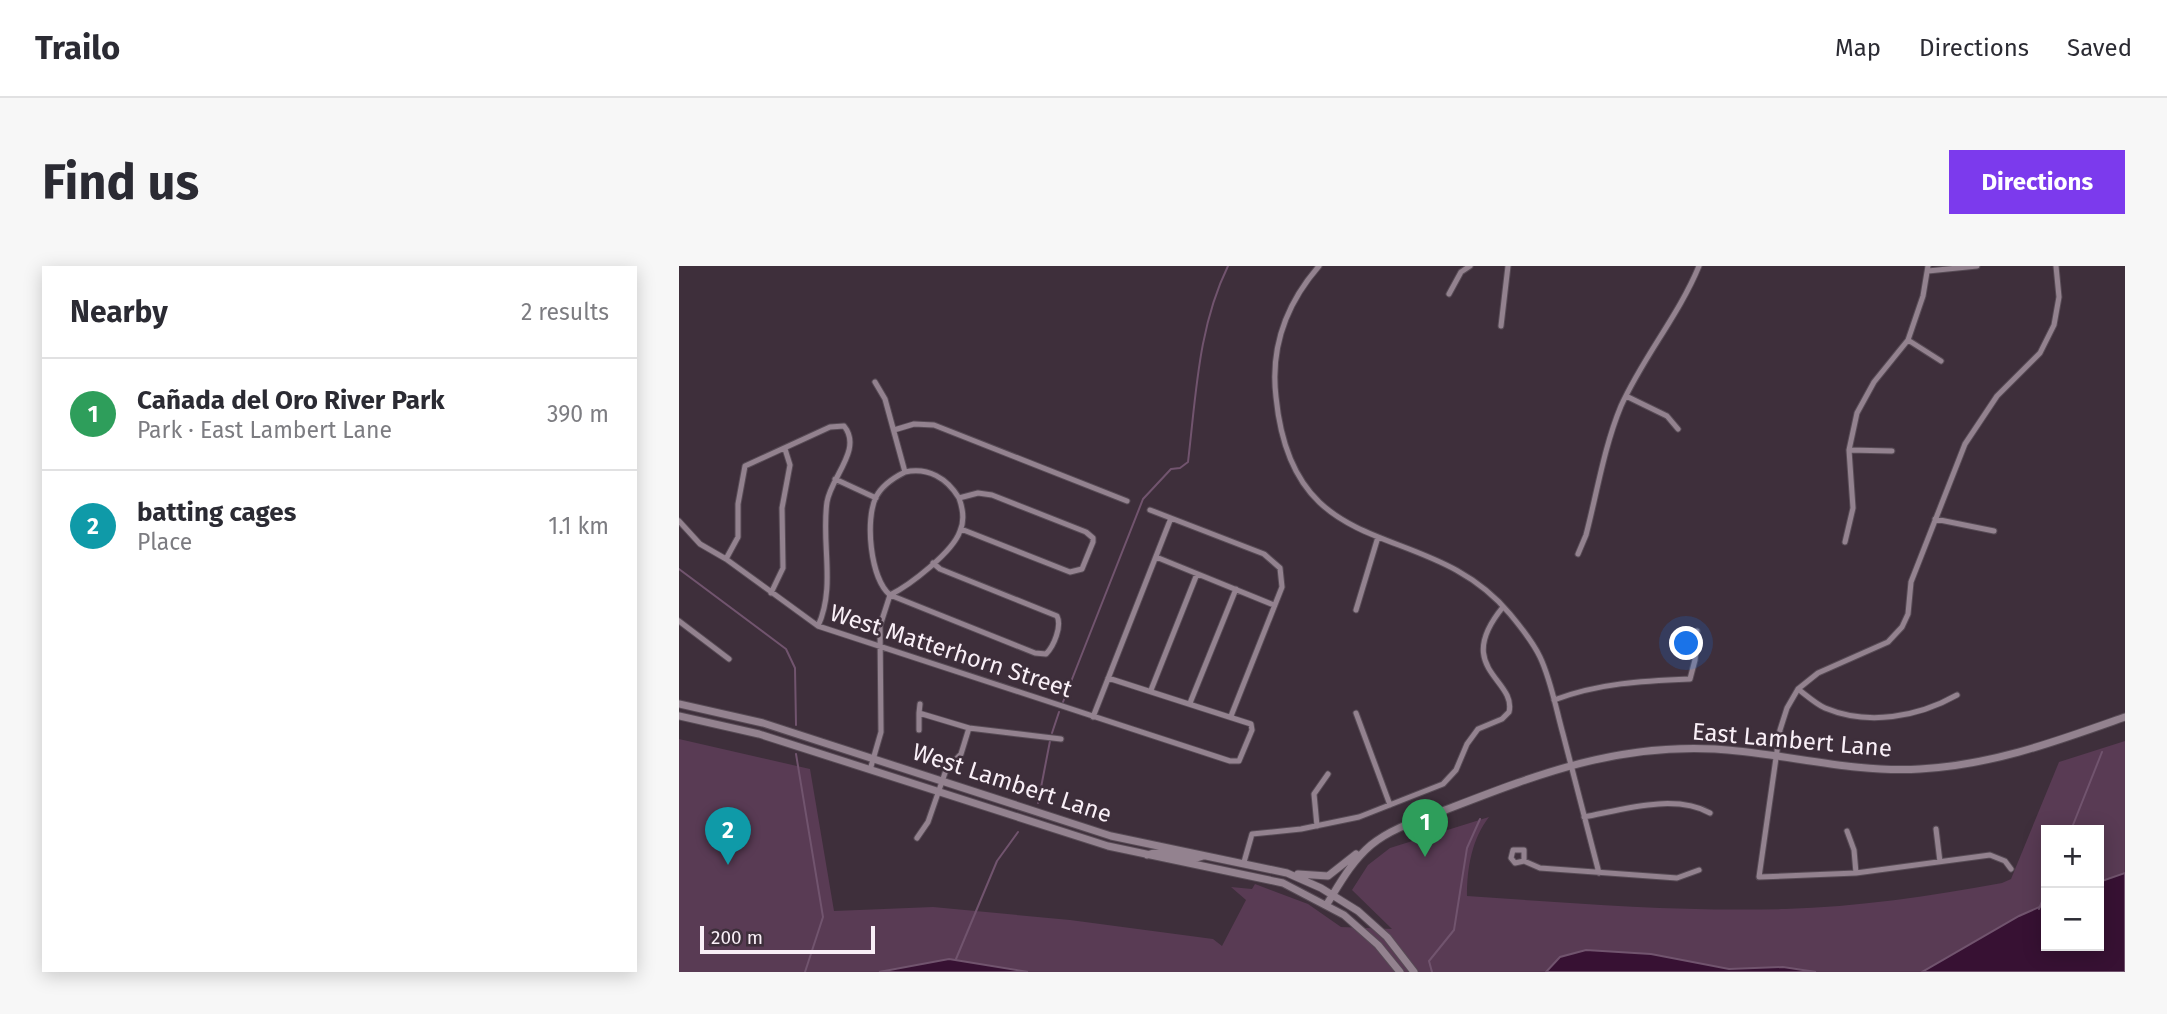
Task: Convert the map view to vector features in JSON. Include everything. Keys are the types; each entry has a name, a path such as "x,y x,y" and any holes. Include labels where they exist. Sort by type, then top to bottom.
{"main road":[{"name":"West Lambert Lane","path":"679,704 748,719 1111,836 1274,869 1347,903 1387,937 1414,972"},
{"name":"West Lambert Lane","path":"679,716 745,730 1083,839 1146,855 1271,879 1330,906 1369,936 1400,972"},
{"name":"East Lambert Lane","path":"1330,906 1333,895 1350,866 1370,846 1414,822 1571,763 1614,755 1674,749 1722,750 1857,769 1956,767 2039,748 2125,717"},
{"path":"1274,869 1328,876 1370,846"},
{"path":"1146,855 1157,851 1193,858 1205,855"}],"street":[{"path":"1319,266 1298,291 1284,319 1277,344 1275,388 1279,429 1289,462 1304,486 1349,525 1461,573 1503,607 1540,658 1554,700 1599,873"},
{"path":"1449,294 1461,272 1470,266"},
{"path":"1501,326 1508,266"},
{"path":"1578,554 1586,536 1607,452 1626,396 1649,352 1687,295 1699,266"},
{"path":"1845,542 1853,508 1849,450 1857,413 1863,400 1908,341 1923,296 1928,269 1977,266"},
{"path":"2011,869 2005,861 1990,855 1856,873 1759,877 1787,708 1798,689 1818,673 1877,649 1896,635 1908,614 1911,582 1965,444 1997,396 2030,364 2054,325 2059,297 2056,266"},
{"path":"1908,341 1941,360"},
{"path":"875,382 885,399 905,472"},
{"path":"1626,396 1667,416 1678,429"},
{"path":"894,430 914,424 934,425 1128,500"},
{"path":"726,559 738,537 738,504 745,466 830,428 844,426 848,433 849,451 835,479 827,510 827,604 818,626"},
{"path":"771,593 783,568 782,508 790,465 785,449"},
{"path":"1849,450 1892,451"},
{"path":"870,770 882,721 880,626 890,595 902,589 954,542 961,529 963,513 953,488 936,475 918,470 905,472 882,487 872,514 874,569 880,585 890,595 1040,654 1050,650 1060,625 1059,618 940,569 933,563"},
{"path":"835,479 876,498"},
{"path":"959,498 978,493 992,495 1093,538 1082,569 1070,572 961,529"},
{"path":"1108,678 1231,716 1282,587 1282,574 1277,564 1265,554 1150,510"},
{"path":"1093,717 1171,518"},
{"path":"1935,519 1994,531"},
{"name":"West Matterhorn Street","path":"679,521 700,544 726,559 818,626 1230,761 1239,761 1252,727 1247,721 1231,716"},
{"path":"1356,610 1378,537"},
{"path":"1156,557 1274,605"},
{"path":"1151,690 1197,574"},
{"path":"1191,703 1236,589"},
{"path":"1244,862 1252,834 1317,826 1390,805 1443,783 1456,771 1467,744 1478,729 1509,712 1508,699 1485,663 1483,650 1485,637 1503,607"},
{"path":"679,621 729,659"},
{"path":"1554,700 1584,688 1614,683 1690,679 1695,660 1697,631"},
{"path":"1798,689 1825,708 1860,716 1901,717 1929,710 1957,695"},
{"path":"919,730 920,704"},
{"path":"919,713 969,728 1061,739"},
{"path":"1356,713 1390,805"},
{"path":"917,838 928,822 947,766 961,754 969,728"},
{"path":"1317,826 1314,794 1328,774"},
{"path":"1584,817 1666,805 1695,806 1710,813"},
{"path":"1936,829 1940,862"},
{"path":"1847,831 1854,850 1856,873"},
{"path":"1524,861 1540,868 1677,878 1699,870"}],"shaded area":[{"path":"679,739 810,769 834,911 933,907 1070,920 1213,939 1222,946 1246,900 1231,887 1252,889 1255,884 1308,904 1341,927 1392,929 1352,890 1368,865 1390,848 1489,817 1478,835 1472,854 1467,896 1745,910 1839,906 2002,883 2011,879 2059,762 2125,741 2125,972 679,972"},
{"path":"2125,873 2125,972 1922,972 2041,906 2041,951 2104,951 2104,880"},
{"path":"1586,950 1651,954 1729,969 1783,967 1816,972 1546,972 1560,957"},
{"path":"949,959 1028,972 879,972"}],"waterway":[{"path":"1063,702 1143,499 1171,469 1180,468 1188,462 1204,337 1218,289 1228,266"},
{"path":"679,569 786,649 795,668 796,725"},
{"path":"1052,733 1059,712"},
{"path":"1038,803 1050,741"},
{"path":"2073,825 2102,752"},
{"path":"796,754 823,917 805,972"},
{"path":"1432,972 1429,961 1454,930 1467,848 1480,819"},
{"path":"956,959 997,861 1018,832"},
{"path":"2039,909 2041,904"}],"place":[{"name":"Cañada del Oro River Park","path":"1425,857"},
{"name":"batting cages","path":"728,865"}]}
